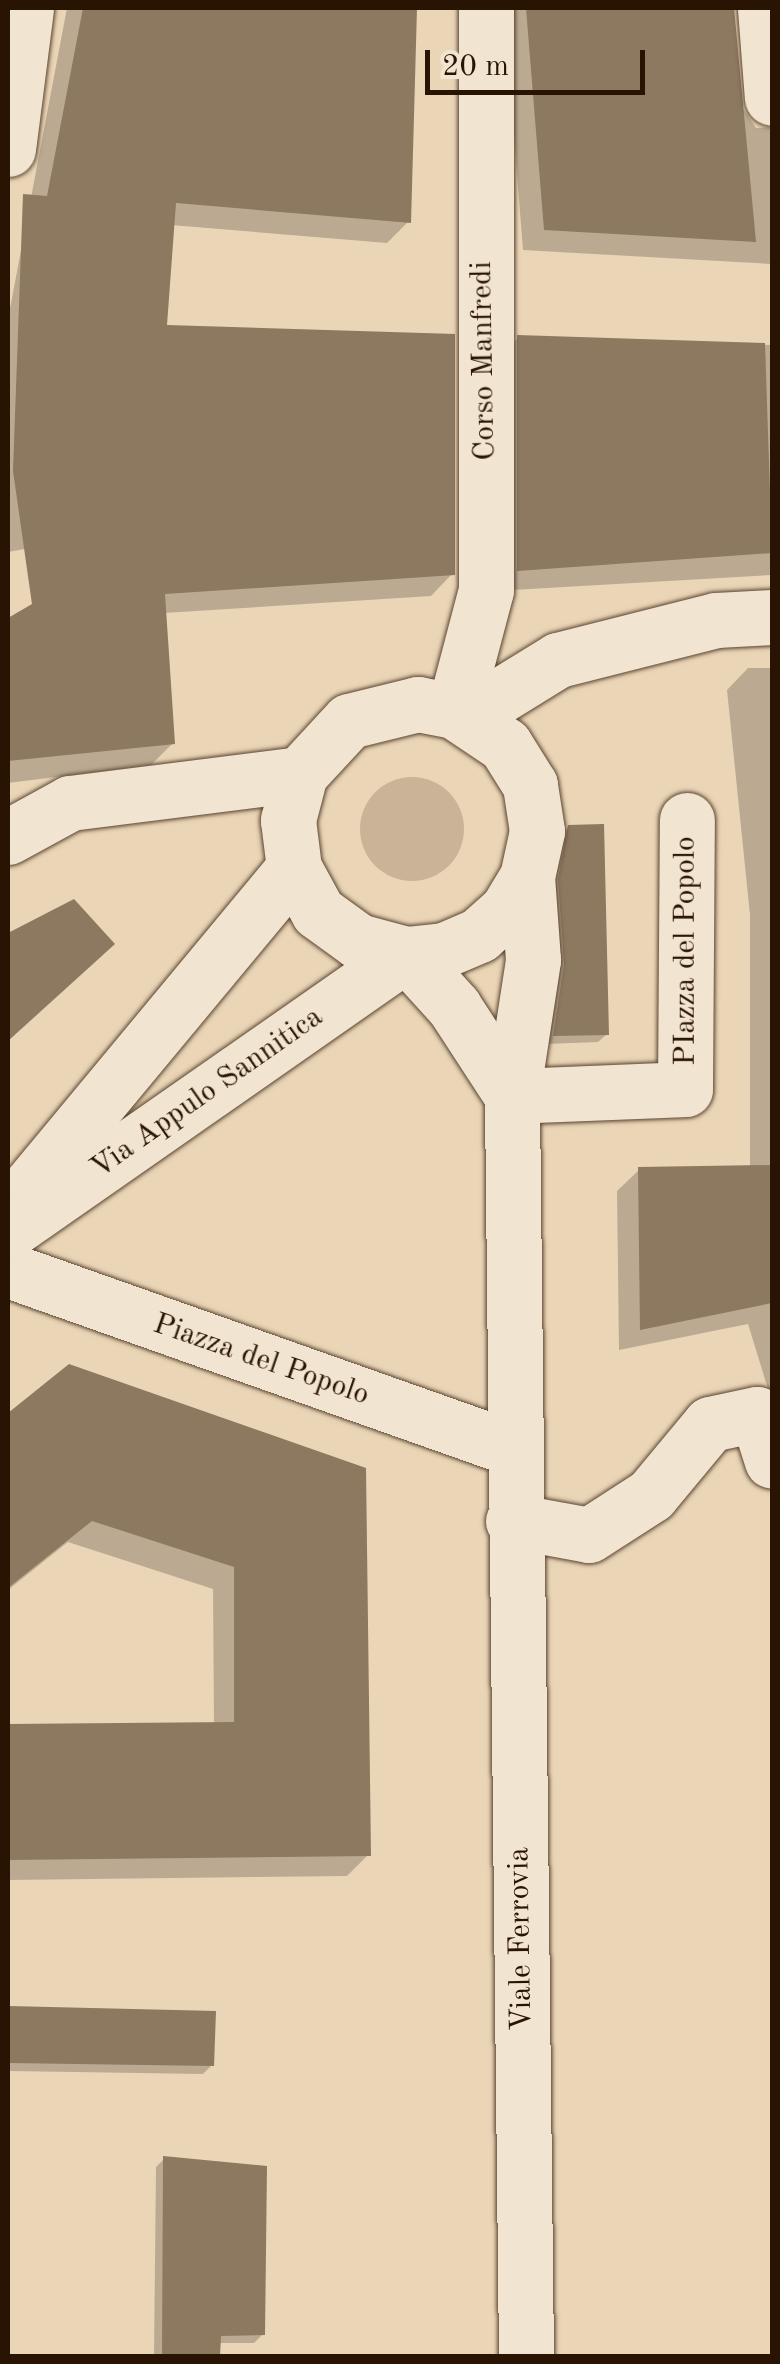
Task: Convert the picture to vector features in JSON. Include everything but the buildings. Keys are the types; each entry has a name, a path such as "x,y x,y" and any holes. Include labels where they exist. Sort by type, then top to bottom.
{"main road":[{"path":"8,148 26,8"},
{"name":"Corso Manfredi","path":"461,714 486,590 486,8"},
{"path":"765,8 772,98"},
{"path":"461,714 558,660 716,620 772,617"},
{"path":"418,704 461,714 505,744 530,785 538,832 527,877 507,910 479,935 444,950 406,954 358,941 318,912 294,868 288,820 300,774 320,744 365,714 418,704"},
{"path":"8,837 70,803 300,774"},
{"name":"PIazza del Popolo","path":"512,1096 685,1090 687,820"},
{"name":"Via Appulo Sannitica","path":"8,1213 294,868"},
{"path":"527,877 533,960 512,1096 513,1521 589,1535 651,1494 710,1424 758,1414 772,1461"},
{"path":"406,954 454,1007 512,1096"},
{"name":"Via Appulo Sannitica","path":"8,1232 406,954"},
{"name":"Piazza del Popolo","path":"8,1270 514,1450"},
{"name":"Viale Ferrovia","path":"513,1521 526,2356"}],"shaded area":[{"path":"412,777 432,781 449,792 460,809 464,829 460,849 449,866 432,877 412,881 392,877 375,866 364,849 360,829 364,809 375,792 392,781"}]}
